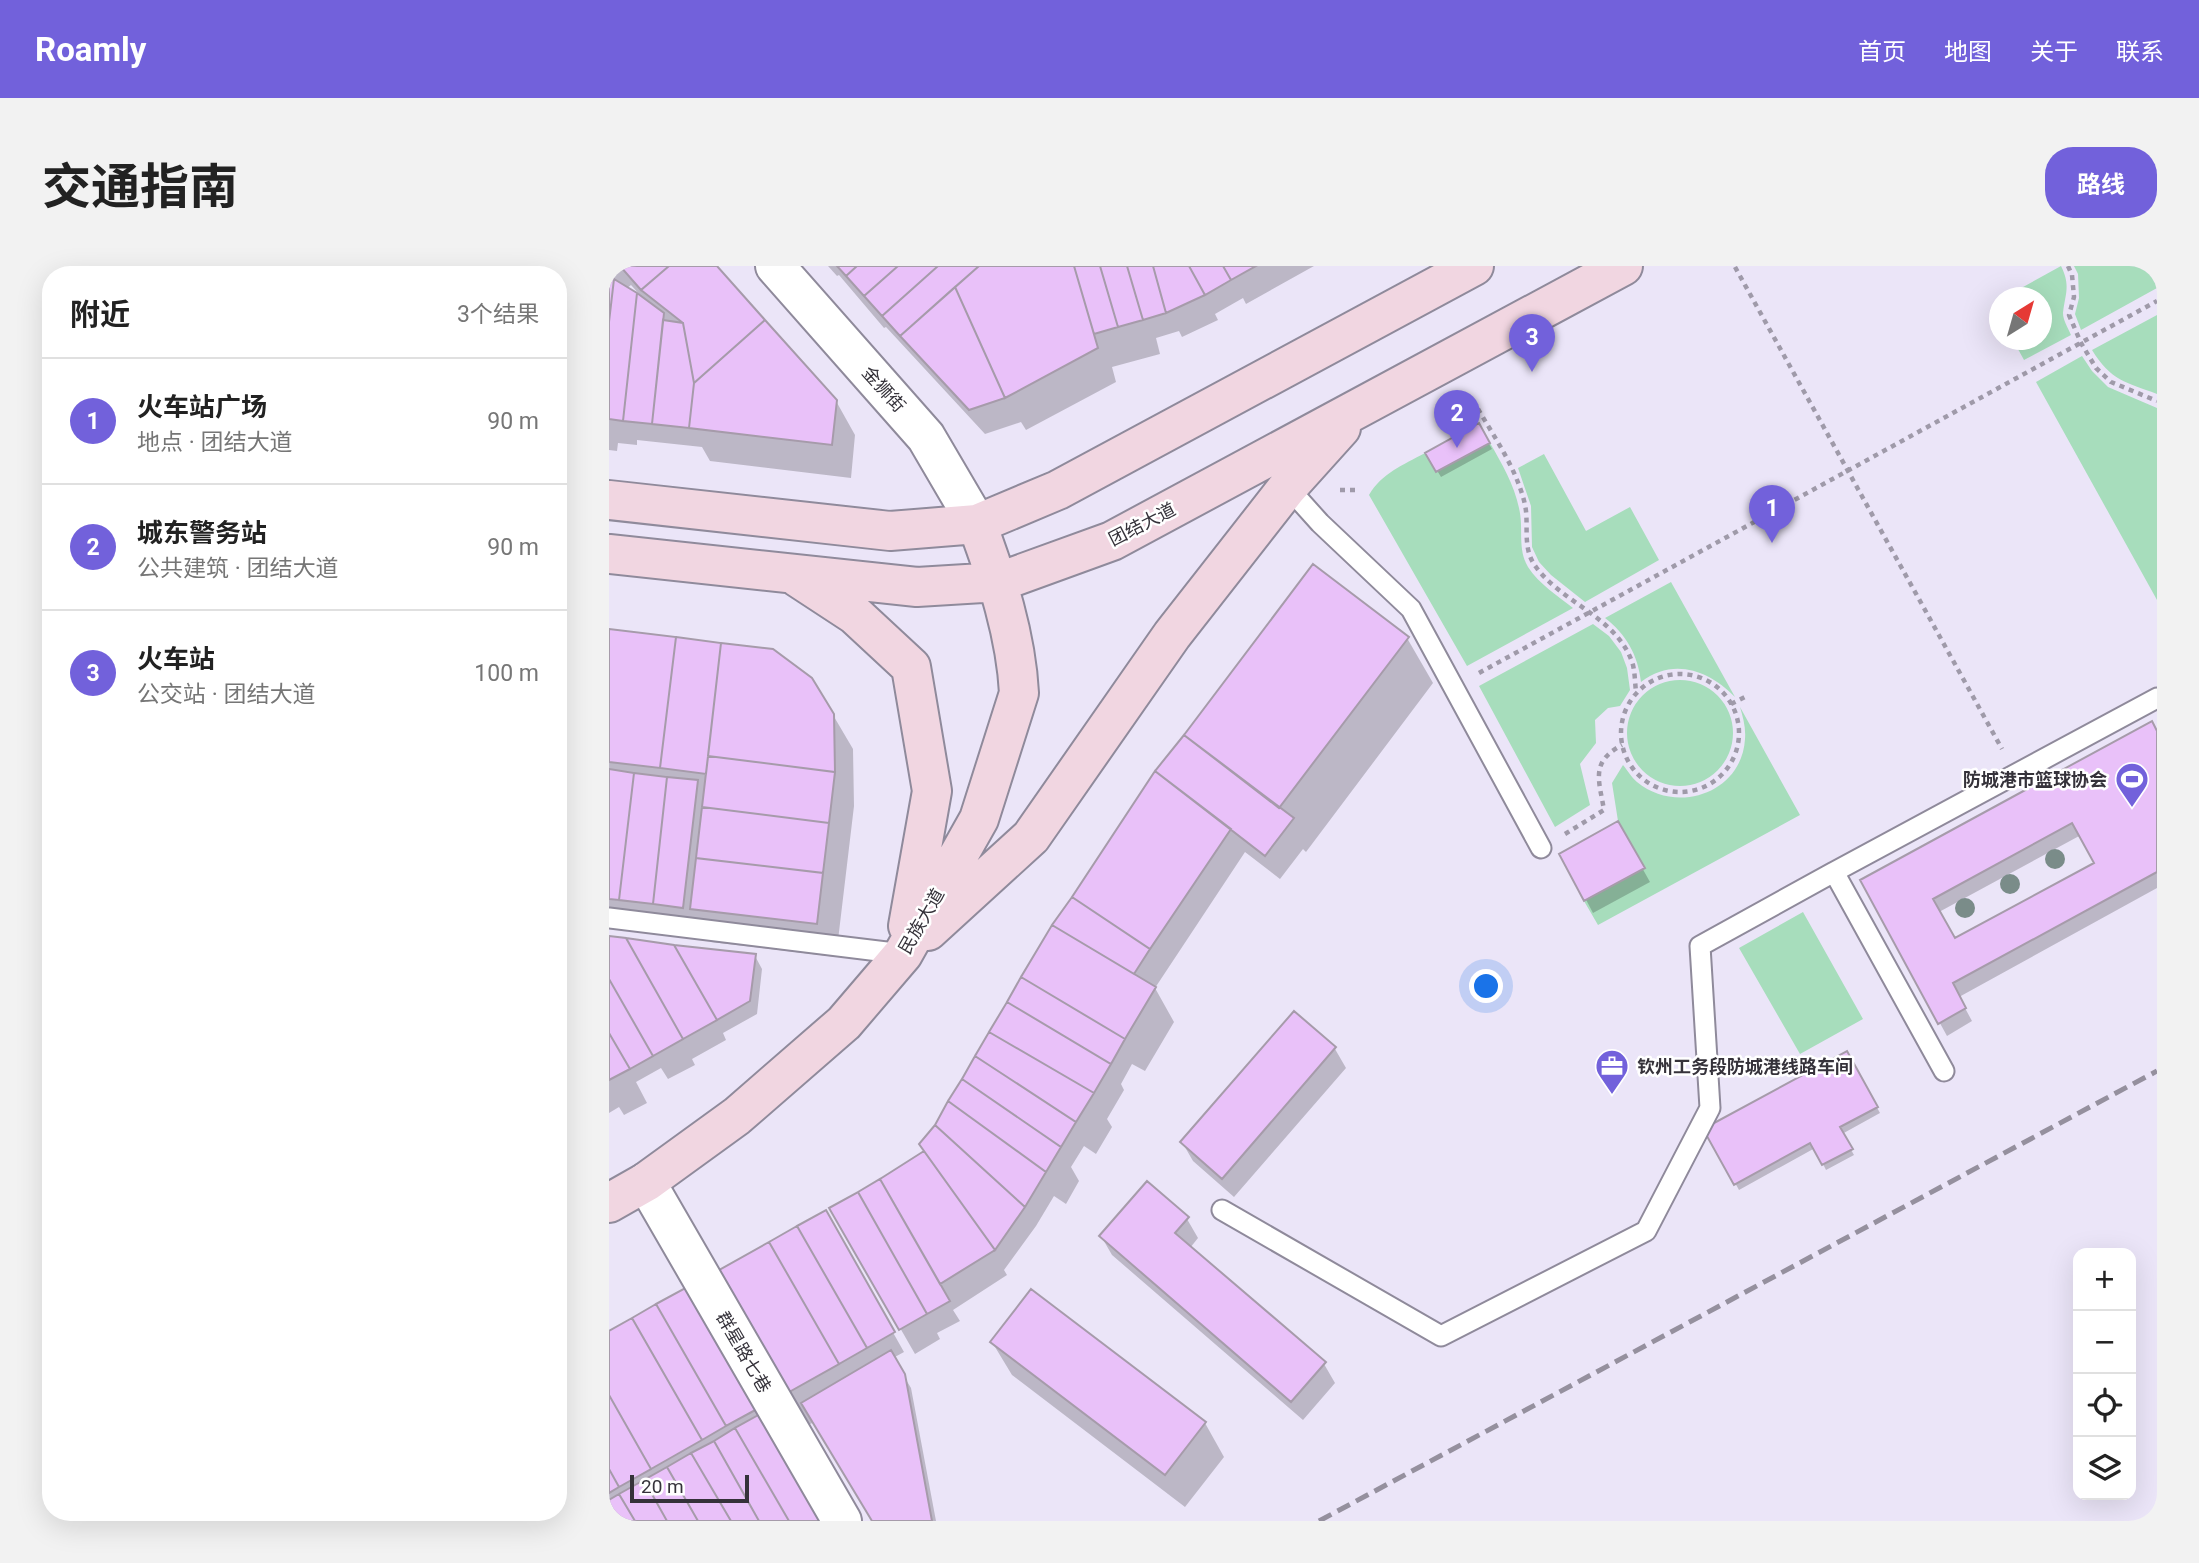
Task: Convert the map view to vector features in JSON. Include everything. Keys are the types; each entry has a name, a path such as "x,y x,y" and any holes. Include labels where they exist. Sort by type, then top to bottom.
{"main road":[{"path":"609,500 890,531 977,524 1058,490 1474,266"},
{"path":"903,954 1031,837 1172,635 1278,472 1359,408 1623,266"},
{"name":"团结大道","path":"609,554 917,587 999,582 1112,541 1278,472"},
{"name":"民族大道","path":"609,1203 646,1182 737,1116 844,1023 903,954 979,819 1020,693 1018,671 999,582 977,524"},
{"path":"792,574 855,615 911,667 932,790 903,954"}],"street":[{"name":"金狮街","path":"775,266 926,437 977,524"},
{"name":"群星路七巷","path":"646,1182 842,1521"}],"lane":[{"path":"1278,472 1320,523 1411,609 1541,848"},
{"path":"1223,1210 1441,1336 1646,1231 1710,1108 1700,946 2157,698"},
{"path":"1834,872 1944,1071"},
{"path":"609,918 903,954"}],"path":[{"path":"2067,266 2072,275 2074,297 2069,315 2096,368 2111,382 2157,401"},
{"path":"1735,267 2016,774"},
{"path":"1454,687 2157,301"},
{"path":"1478,409 1519,485 1526,507 1526,548 1534,565 1546,579 1614,632 1626,649 1633,666 1636,693"},
{"path":"1686,674 1705,679 1720,690 1731,704 1738,722 1739,740 1734,758 1724,774 1710,785 1692,792 1674,792 1656,787 1640,777 1629,763 1622,745 1621,726 1626,709 1636,693 1650,682 1668,675 1686,674"},
{"path":"1731,704 1745,697"},
{"path":"1541,848 1604,810 1598,770 1608,752 1622,745"}],"green space":[{"path":"2061,266 2067,285 2063,316 2071,335 2052,345 2052,287 2023,287"},
{"path":"2074,266 2157,266 2157,288 2081,330 2075,314 2079,298 2078,274"},
{"path":"2157,315 2157,394 2120,379 2106,368 2092,350"},
{"path":"2018,350 2043,350 2024,360"},
{"path":"2082,356 2108,387 2157,408 2157,600 2036,382"},
{"path":"1490,443 1517,499 1523,553 1528,567 1543,584 1573,608 1467,666 1369,495 1387,475 1425,453 1436,472"},
{"path":"1544,454 1586,531 1630,507 1659,560 1585,602 1551,575 1539,562 1532,547 1531,506 1518,468"},
{"path":"1671,582 1735,697 1714,680 1690,670 1666,670 1641,682 1630,646 1605,618"},
{"path":"1593,624 1609,636 1621,652 1627,668 1630,690 1620,706 1608,708 1595,720 1596,743 1580,764 1590,805 1555,827 1479,686"},
{"path":"1680,680 1700,684 1717,696 1729,713 1733,733 1729,753 1717,770 1700,782 1680,786 1660,782 1643,770 1631,753 1627,733 1631,713 1643,696 1660,684"},
{"path":"1740,707 1800,815 1598,925 1584,901 1644,868 1618,821 1612,783 1623,765 1635,780 1653,792 1670,797 1705,793 1720,785 1732,773 1741,758 1745,735"},
{"path":"1803,912 1863,1019 1800,1054 1739,948"}],"building":[{"path":"620,266 669,266 641,290"},
{"path":"669,266 717,266 765,320 694,383 683,323 641,290"},
{"path":"837,266 857,266 846,276"},
{"path":"857,266 898,266 864,296 846,276"},
{"path":"898,266 938,266 882,316 864,296"},
{"path":"938,266 979,266 900,336 882,316"},
{"path":"979,266 1074,266 1098,348 1005,398 955,287"},
{"path":"1074,266 1100,266 1118,327 1094,334"},
{"path":"1100,266 1127,266 1143,320 1118,327"},
{"path":"1127,266 1153,266 1166,313 1143,320"},
{"path":"1153,266 1189,266 1205,295 1166,313"},
{"path":"1189,266 1223,266 1231,280 1205,295"},
{"path":"1223,266 1256,266 1231,280"},
{"path":"609,275 614,279 609,322"},
{"path":"614,279 637,293 623,421 609,419 609,322"},
{"path":"955,287 1005,398 969,410 900,336"},
{"path":"637,293 664,313 652,424 623,421"},
{"path":"663,320 683,323 694,383 689,428 652,424"},
{"path":"765,320 837,400 832,445 689,428 694,383"},
{"path":"1479,423 1490,443 1436,472 1425,453"},
{"path":"1313,564 1409,637 1279,808 1184,735"},
{"path":"609,629 676,637 660,768 609,762"},
{"path":"676,637 721,643 706,774 660,768"},
{"path":"721,643 773,649 812,678 834,714 835,772 708,756"},
{"path":"2152,721 2157,731 2157,872 1953,983 1966,1008 1938,1024 1860,880","holes":["2072,823 2094,863 1955,938 1933,899"]},
{"path":"1184,735 1294,818 1265,856 1155,771"},
{"path":"708,756 835,772 829,823 702,807"},
{"path":"609,769 634,773 619,900 609,899"},
{"path":"1155,771 1231,829 1150,949 1072,897"},
{"path":"634,773 667,777 653,904 619,900"},
{"path":"667,777 698,780 683,908 653,904"},
{"path":"702,807 829,823 823,873 696,858"},
{"path":"1618,821 1645,868 1584,901 1559,854"},
{"path":"696,858 823,873 817,924 690,909"},
{"path":"1072,897 1150,949 1134,974 1052,925"},
{"path":"1052,925 1156,987 1125,1039 1021,977"},
{"path":"609,936 626,938 683,1039 653,1056 609,979"},
{"path":"626,938 674,945 717,1020 683,1039"},
{"path":"674,945 756,954 750,1001 717,1020"},
{"path":"1021,977 1125,1039 1111,1064 1007,1002"},
{"path":"609,979 653,1056 630,1069 609,1033"},
{"path":"1007,1002 1111,1064 1094,1093 989,1032"},
{"path":"1294,1011 1336,1047 1222,1179 1180,1142"},
{"path":"989,1032 1094,1093 1076,1122 975,1056"},
{"path":"609,1033 630,1069 609,1080"},
{"path":"1847,1051 1878,1107 1840,1127 1853,1149 1822,1165 1810,1143 1734,1185 1703,1129"},
{"path":"975,1056 1076,1122 1061,1147 962,1079"},
{"path":"962,1079 1061,1147 1046,1172 948,1101"},
{"path":"948,1101 1046,1172 1025,1207 935,1125"},
{"path":"935,1125 1025,1207 995,1250 919,1144"},
{"path":"924,1151 995,1250 940,1284 880,1179"},
{"path":"880,1179 950,1301 927,1314 858,1192"},
{"path":"1147,1181 1189,1217 1175,1233 1326,1362 1291,1402 1099,1236"},
{"path":"858,1192 927,1314 899,1330 829,1208"},
{"path":"826,1210 895,1332 867,1348 797,1226"},
{"path":"797,1226 867,1348 839,1364 769,1242"},
{"path":"769,1242 839,1364 782,1396 712,1274"},
{"path":"689,1286 759,1408 726,1426 656,1304"},
{"path":"1031,1289 1206,1422 1165,1475 990,1342"},
{"path":"656,1304 726,1426 702,1440 632,1318"},
{"path":"632,1318 702,1440 651,1469 609,1395 609,1331"},
{"path":"891,1350 905,1374 932,1521 872,1521 801,1403"},
{"path":"609,1395 651,1469 619,1487 609,1469"},
{"path":"762,1413 823,1521 789,1521 735,1428"},
{"path":"735,1428 789,1521 759,1521 714,1441"},
{"path":"714,1441 759,1521 731,1521 691,1453"},
{"path":"691,1453 731,1521 698,1521 667,1467"},
{"path":"667,1467 698,1521 667,1521 644,1480"},
{"path":"609,1469 619,1487 609,1493"},
{"path":"644,1480 667,1521 635,1521 619,1494"},
{"path":"619,1494 635,1521 610,1521 609,1500"}],"railway":[{"path":"1319,1521 2157,1071"}],"place":[{"name":"火车站","path":"1532,372"},
{"name":"城东警务站","path":"1457,448"},
{"name":"火车站广场","path":"1772,543"},
{"name":"防城港市篮球协会","path":"2132,809"},
{"name":"钦州工务段防城港线路车间","path":"1612,1096"}]}
